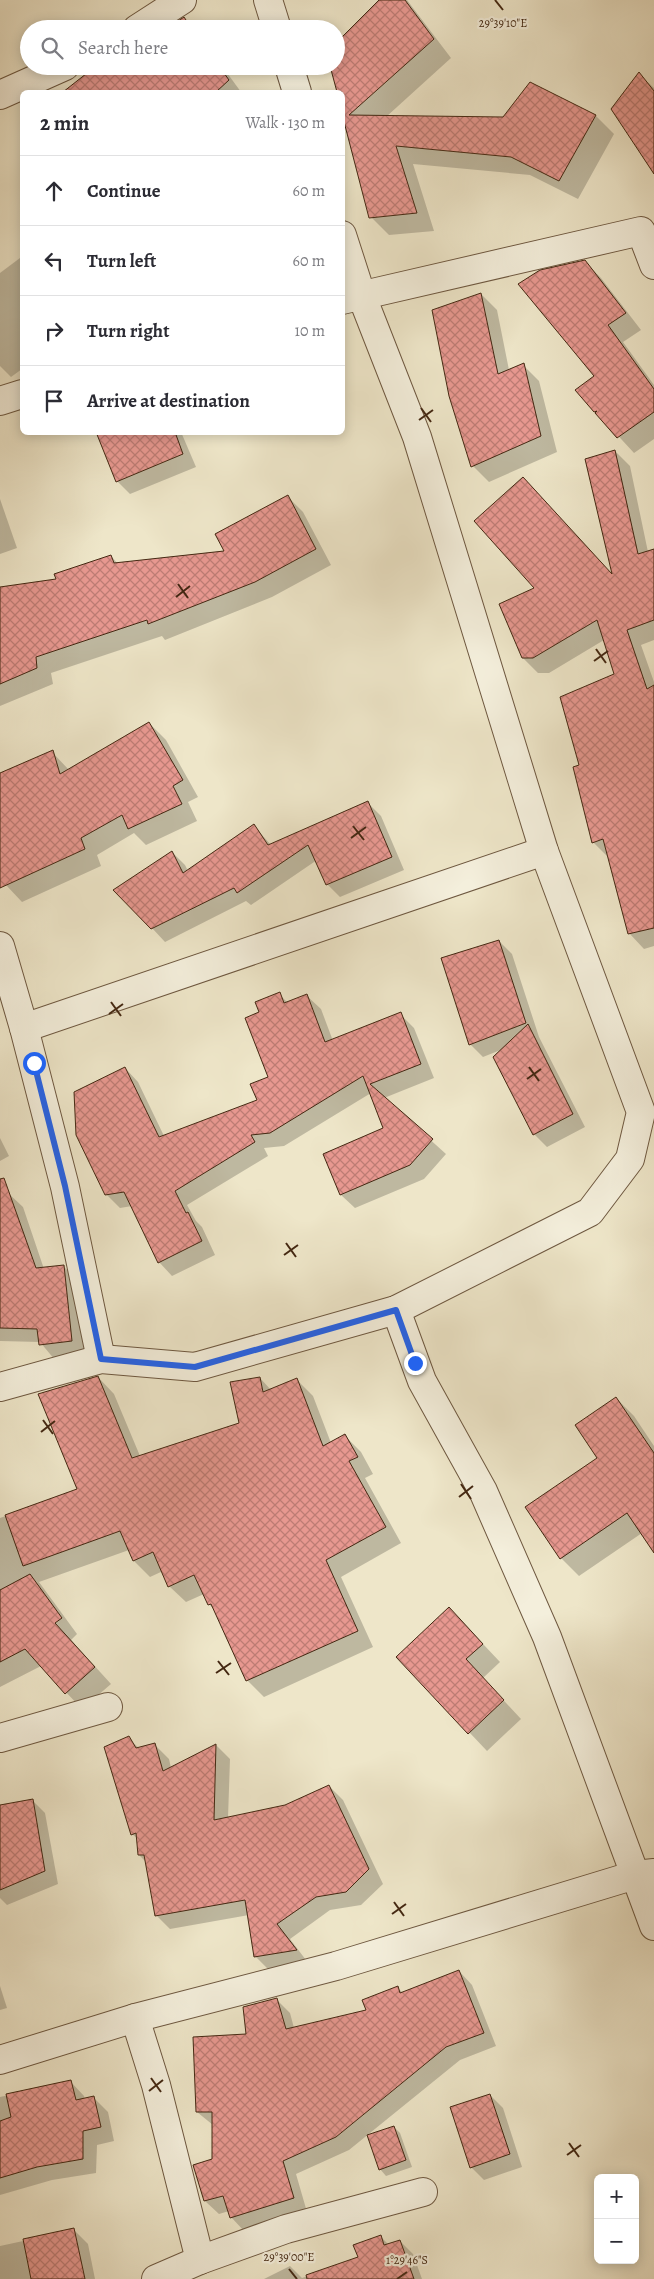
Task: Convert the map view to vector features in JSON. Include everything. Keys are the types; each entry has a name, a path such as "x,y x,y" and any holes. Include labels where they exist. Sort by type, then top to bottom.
{"street":[{"path":"151,20 182,0"},
{"path":"268,0 274,20"},
{"path":"0,95 45,75"},
{"path":"292,75 297,90"},
{"path":"352,297 641,232 654,265"},
{"path":"0,1387 101,1359 195,1367 396,1310 590,1212 630,1159 641,1112 544,851 417,437 352,297 345,254"},
{"path":"0,401 20,395"},
{"path":"24,1028 544,851"},
{"path":"0,946 24,1028 65,1186 101,1359"},
{"path":"396,1310 422,1380 482,1491 546,1637 644,1874 654,1926"},
{"path":"0,1738 108,1708"},
{"path":"0,2060 135,2018 336,1966 644,1874"},
{"path":"135,2018 156,2085 200,2260"},
{"path":"156,2279 200,2260 286,2229 423,2192"}],"building":[{"path":"379,0 405,0 434,39 349,115 503,117 530,82 596,115 559,181 511,157 396,146 417,213 369,218 345,126 345,90 336,90 332,75 345,75 345,34"},
{"path":"639,72 654,91 654,174 611,109"},
{"path":"85,75 225,75 229,80 218,90 66,90"},
{"path":"585,260 626,313 608,325 654,389 654,412 617,438 595,413 597,411 594,412 575,390 594,376 518,284 540,270"},
{"path":"481,293 498,374 524,363 541,436 471,467 449,396 432,310"},
{"path":"97,435 176,435 183,454 116,482"},
{"path":"615,450 638,554 654,549 654,620 627,630 647,689 654,685 654,928 628,934 603,839 592,843 573,767 579,765 560,697 614,674 597,620 533,658 522,658 499,604 534,588 474,521 523,477 612,574 585,459"},
{"path":"288,495 316,549 255,582 148,624 147,620 36,657 37,668 0,684 0,587 56,579 54,574 111,555 114,563 224,551 215,534"},
{"path":"149,722 183,780 173,786 182,804 128,829 122,815 81,838 85,849 0,888 0,773 53,750 60,774"},
{"path":"368,801 392,857 326,885 308,845 237,893 234,888 151,929 113,890 172,851 183,873 254,824 268,845"},
{"path":"499,940 526,1023 469,1045 441,958"},
{"path":"280,992 284,1003 307,994 325,1042 401,1012 421,1064 370,1084 433,1139 410,1165 340,1195 323,1154 383,1128 363,1076 270,1133 251,1135 255,1142 175,1191 202,1241 158,1263 124,1192 105,1195 76,1135 74,1092 125,1067 159,1137 257,1100 250,1084 268,1077 245,1018 259,1012 255,1002"},
{"path":"528,1024 573,1114 533,1135 493,1057"},
{"path":"4,1178 36,1268 64,1265 72,1341 39,1345 37,1329 0,1328 0,1179"},
{"path":"98,1376 132,1458 239,1423 230,1382 260,1377 263,1392 297,1378 323,1446 345,1434 358,1457 349,1461 386,1527 326,1560 358,1631 246,1681 211,1604 208,1605 194,1575 168,1587 153,1552 133,1561 120,1531 23,1566 5,1515 77,1489 38,1394"},
{"path":"616,1397 654,1453 654,1553 627,1513 560,1559 525,1507 597,1458 575,1425"},
{"path":"30,1574 62,1618 55,1623 95,1667 65,1694 25,1649 0,1662 0,1590"},
{"path":"449,1607 483,1644 466,1659 504,1700 468,1734 396,1657"},
{"path":"129,1736 136,1748 155,1743 163,1771 216,1744 214,1820 285,1805 329,1785 369,1869 346,1892 316,1897 277,1924 297,1950 254,1957 245,1900 155,1916 144,1855 138,1855 136,1833 131,1835 104,1747"},
{"path":"33,1799 45,1871 0,1890 0,1805"},
{"path":"459,1970 484,2033 446,2047 336,2137 283,2161 294,2198 230,2218 223,2196 204,2201 193,2165 212,2159 212,2112 196,2112 193,2037 246,2034 243,2007 277,1998 286,2029 366,2010 362,2000 398,1986 400,1993"},
{"path":"71,2080 76,2100 94,2096 101,2127 83,2131 83,2159 37,2167 0,2178 0,2121 11,2117 6,2094"},
{"path":"490,2094 510,2154 470,2168 450,2107"},
{"path":"394,2126 406,2160 379,2170 367,2135"},
{"path":"74,2228 85,2279 31,2279 23,2239"},
{"path":"381,2235 384,2245 400,2240 414,2279 307,2279 306,2275 358,2257 353,2245"}],"route":[{"path":"34,1063 65,1186 101,1359 195,1367 396,1310 415,1363"}]}
